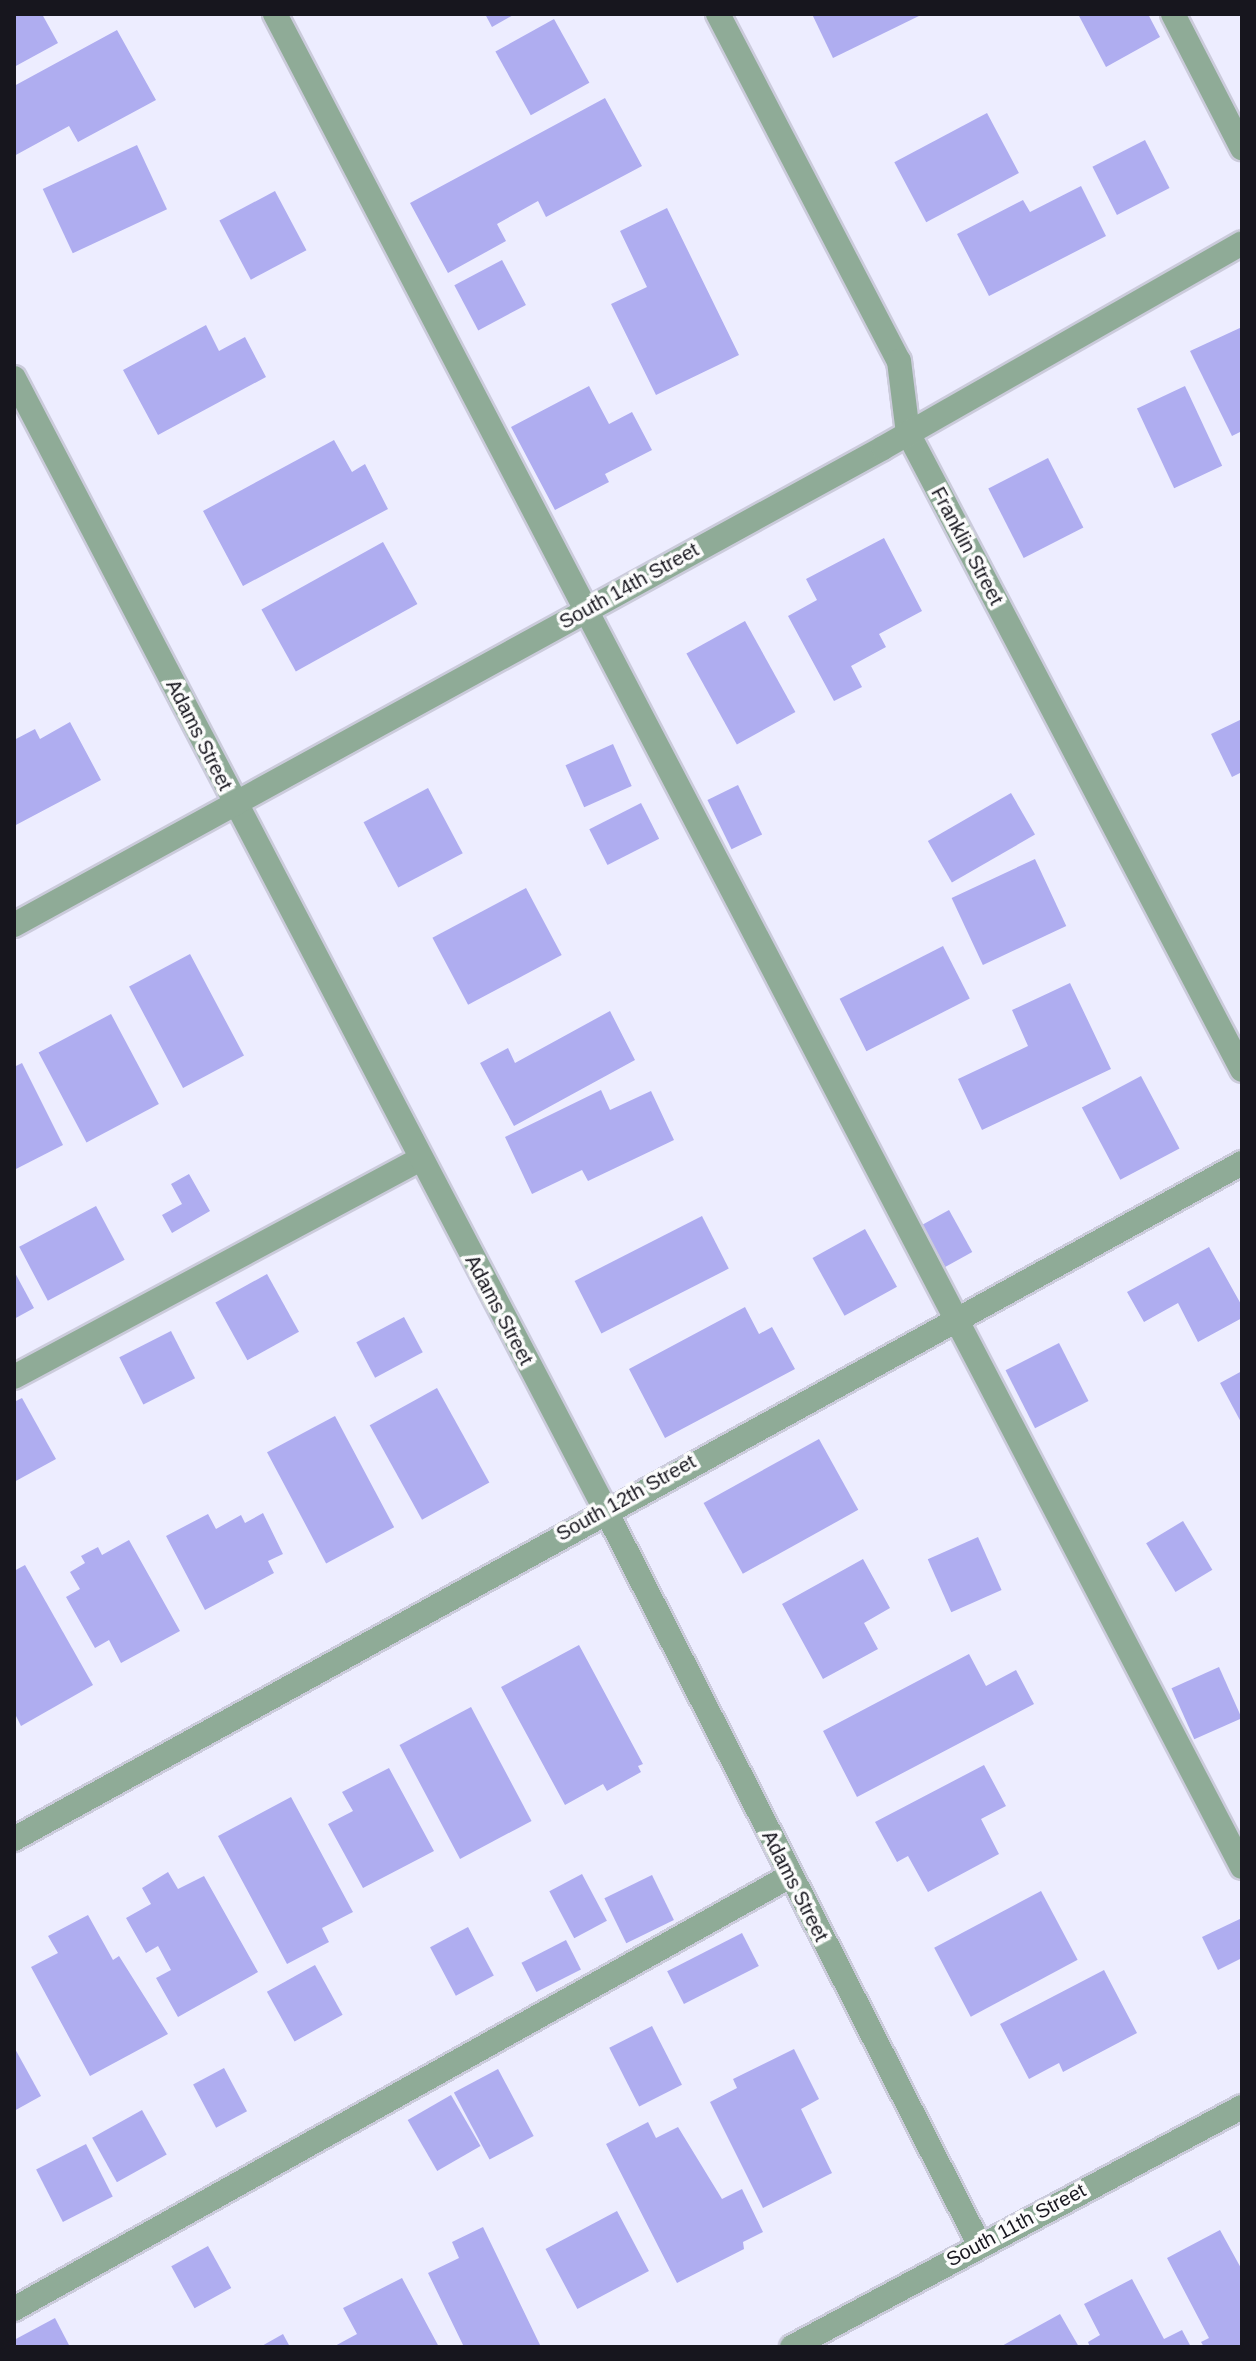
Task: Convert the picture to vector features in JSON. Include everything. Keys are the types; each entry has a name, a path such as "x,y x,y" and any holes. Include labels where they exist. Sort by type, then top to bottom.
{"street":[{"path":"275,14 1242,1867"},
{"name":"Franklin Street","path":"718,14 899,361 908,433 1242,1070"},
{"path":"1173,14 1242,148"},
{"name":"South 14th Street","path":"14,925 908,433 1242,243"},
{"name":"Adams Street","path":"14,378 605,1509 979,2244"},
{"path":"14,1377 420,1159"},
{"name":"South 12th Street","path":"14,1839 605,1509 1242,1163"},
{"path":"14,2309 790,1876"},
{"name":"South 11th Street","path":"792,2347 979,2244 1242,2107"}],"building":[{"path":"14,14 42,14 58,43 14,67"},
{"path":"485,14 515,14 492,27"},
{"path":"812,14 923,14 833,58"},
{"path":"1078,14 1148,14 1160,37 1106,67"},
{"path":"554,19 589,83 531,115 495,51"},
{"path":"117,30 156,100 78,142 69,126 14,156 14,86"},
{"path":"605,98 642,166 546,217 538,201 497,224 506,241 448,273 410,203"},
{"path":"987,113 1019,173 926,222 894,162"},
{"path":"1145,140 1170,188 1117,215 1092,167"},
{"path":"137,145 167,209 73,253 43,189"},
{"path":"1081,186 1106,236 989,296 957,234 1023,200 1030,212"},
{"path":"275,191 306,250 251,280 219,221"},
{"path":"667,208 739,355 656,395 611,304 647,287 620,231"},
{"path":"502,260 526,305 478,330 454,285"},
{"path":"206,325 219,351 245,337 266,377 158,435 123,370"},
{"path":"1242,327 1242,431 1232,436 1190,351"},
{"path":"589,386 609,424 632,412 652,450 605,474 609,482 555,510 511,427"},
{"path":"1185,386 1222,466 1174,488 1137,408"},
{"path":"334,440 352,472 365,464 388,509 243,586 203,511"},
{"path":"1048,458 1083,527 1024,558 988,488"},
{"path":"884,538 922,611 879,634 886,647 851,666 862,687 834,701 788,616 817,600 806,579"},
{"path":"383,542 417,604 296,671 261,609"},
{"path":"745,621 795,712 737,744 686,653"},
{"path":"1242,719 1242,772 1232,777 1211,734"},
{"path":"70,722 101,780 14,826 14,740 35,729 40,739"},
{"path":"613,744 632,786 584,807 565,765"},
{"path":"738,785 762,834 732,849 707,800"},
{"path":"428,788 463,853 398,888 364,822"},
{"path":"1011,793 1035,835 952,883 928,841"},
{"path":"641,803 659,839 607,865 589,829"},
{"path":"1035,859 1066,926 983,965 952,898"},
{"path":"526,888 562,955 468,1005 432,938"},
{"path":"943,946 970,999 866,1051 840,999"},
{"path":"190,954 244,1056 183,1088 129,986"},
{"path":"1070,983 1111,1069 982,1130 958,1079 1028,1046 1012,1010"},
{"path":"610,1011 635,1060 514,1126 480,1063 508,1048 515,1063"},
{"path":"111,1014 159,1104 86,1143 39,1052"},
{"path":"22,1063 63,1145 14,1170 14,1067"},
{"path":"1141,1076 1179,1148 1120,1180 1082,1107"},
{"path":"601,1090 610,1110 651,1091 674,1140 588,1181 582,1170 532,1194 505,1137"},
{"path":"189,1174 210,1211 172,1233 162,1215 182,1204 171,1184"},
{"path":"96,1206 125,1260 48,1301 19,1247"},
{"path":"949,1210 972,1252 945,1267 922,1225"},
{"path":"702,1216 729,1269 601,1333 575,1281"},
{"path":"865,1229 897,1287 845,1316 813,1258"},
{"path":"1209,1247 1242,1306 1242,1318 1198,1342 1178,1303 1144,1322 1127,1292"},
{"path":"14,1271 34,1308 14,1319"},
{"path":"267,1274 299,1332 247,1360 215,1303"},
{"path":"745,1307 759,1334 772,1327 795,1369 665,1438 629,1369"},
{"path":"404,1317 423,1352 375,1378 356,1342"},
{"path":"171,1331 195,1378 143,1405 119,1357"},
{"path":"1059,1343 1089,1401 1035,1428 1006,1370"},
{"path":"1242,1371 1242,1424 1220,1383"},
{"path":"437,1388 489,1482 422,1520 370,1425"},
{"path":"22,1398 56,1459 14,1482 14,1402"},
{"path":"335,1416 394,1527 326,1563 267,1452"},
{"path":"819,1439 858,1510 743,1574 704,1503"},
{"path":"263,1513 283,1554 268,1561 274,1573 205,1610 166,1536 208,1514 216,1529 241,1515 245,1523"},
{"path":"1183,1521 1212,1570 1175,1592 1146,1543"},
{"path":"978,1537 1002,1590 951,1612 928,1559"},
{"path":"129,1540 180,1631 121,1663 109,1640 95,1648 66,1597 80,1589 70,1572 85,1563 81,1556 98,1547 102,1555"},
{"path":"863,1559 890,1608 864,1623 878,1649 823,1679 782,1604"},
{"path":"25,1565 93,1685 21,1726 14,1712 14,1571"},
{"path":"579,1645 643,1764 638,1766 641,1772 607,1791 603,1784 565,1805 501,1687"},
{"path":"969,1654 986,1686 1016,1670 1034,1704 857,1797 823,1731"},
{"path":"1219,1667 1242,1718 1194,1739 1171,1688"},
{"path":"471,1707 532,1821 460,1859 399,1745"},
{"path":"984,1765 1006,1806 981,1819 999,1854 928,1892 908,1856 897,1862 875,1822"},
{"path":"389,1768 434,1851 363,1888 328,1824 353,1811 342,1792"},
{"path":"291,1797 353,1912 322,1928 329,1942 287,1964 218,1836"},
{"path":"168,1872 178,1889 204,1876 258,1972 178,2017 156,1978 171,1970 158,1946 146,1953 126,1918 151,1904 142,1888"},
{"path":"582,1874 607,1921 574,1938 549,1891"},
{"path":"652,1875 674,1920 626,1943 604,1898"},
{"path":"1041,1891 1078,1960 971,2017 934,1948"},
{"path":"88,1915 113,1960 119,1956 168,2034 90,2076 31,1967 58,1953 48,1936"},
{"path":"1242,1918 1242,1958 1218,1970 1202,1937"},
{"path":"468,1927 494,1976 456,1996 430,1947"},
{"path":"742,1933 759,1966 684,2004 667,1971"},
{"path":"566,1940 581,1969 536,1992 521,1963"},
{"path":"315,1965 343,2015 295,2042 267,1992"},
{"path":"1104,1970 1137,2033 1063,2072 1059,2063 1029,2079 1000,2024"},
{"path":"652,2026 682,2085 639,2107 609,2048"},
{"path":"14,2047 41,2096 14,2111"},
{"path":"794,2049 819,2099 801,2109 832,2173 763,2208 710,2102 737,2088 733,2079"},
{"path":"224,2068 247,2111 216,2128 193,2084"},
{"path":"498,2069 534,2136 490,2160 454,2092"},
{"path":"451,2095 480,2146 437,2171 408,2120"},
{"path":"142,2110 167,2155 117,2182 92,2138"},
{"path":"648,2122 656,2138 678,2127 722,2199 742,2189 763,2232 743,2242 744,2249 677,2283 606,2144"},
{"path":"86,2144 113,2197 63,2222 36,2169"},
{"path":"617,2211 649,2271 577,2309 545,2249"},
{"path":"483,2227 541,2347 464,2347 428,2273 459,2258 452,2242"},
{"path":"1220,2230 1242,2270 1242,2347 1204,2347 1201,2342 1209,2338 1167,2258"},
{"path":"208,2246 231,2288 195,2308 171,2266"},
{"path":"402,2278 439,2347 333,2347 357,2334 343,2308"},
{"path":"1132,2279 1164,2339 1182,2330 1191,2347 1090,2347 1088,2342 1100,2335 1084,2304"},
{"path":"1060,2314 1079,2347 1000,2347"},
{"path":"55,2318 70,2347 14,2347 14,2340"},
{"path":"283,2334 290,2347 260,2347"}]}
